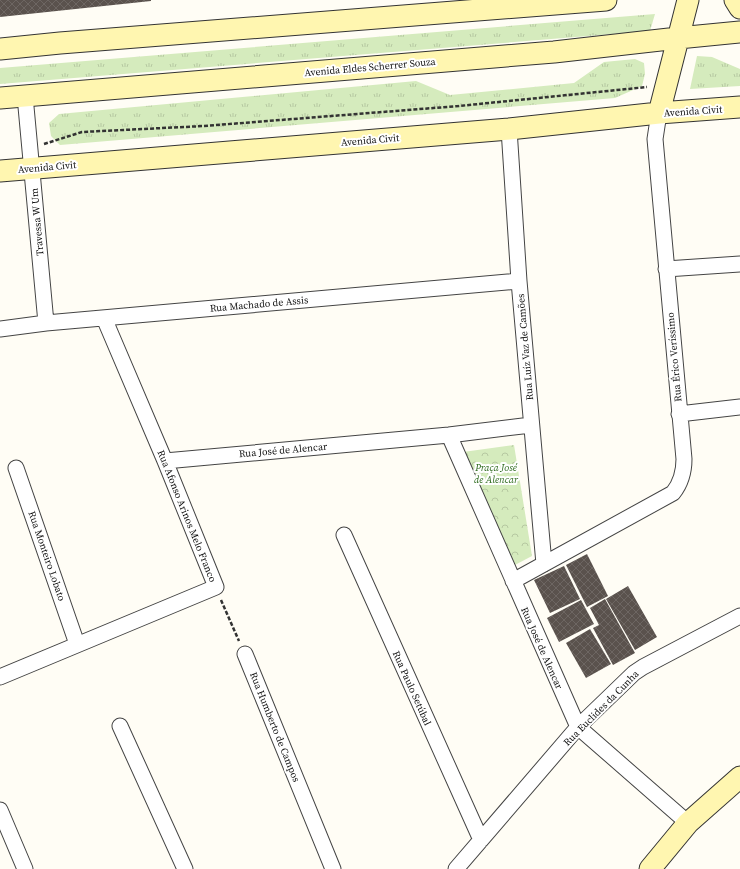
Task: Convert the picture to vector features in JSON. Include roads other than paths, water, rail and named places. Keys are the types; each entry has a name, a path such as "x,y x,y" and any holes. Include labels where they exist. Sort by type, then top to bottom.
{"main road":[{"path":"0,49 606,0"},
{"name":"Rua Érico Veríssimo","path":"659,113 688,0"},
{"path":"735,0 740,8"},
{"name":"Avenida Eldes Scherrer Souza","path":"0,98 554,52 740,32"},
{"name":"Avenida Civit","path":"0,172 31,158 509,129 659,113 740,107"},
{"path":"650,869 688,822 740,778"}],"street":[{"name":"Travessa W Um","path":"25,96 46,323"},
{"name":"Rua Érico Veríssimo","path":"513,581 673,494 680,484 684,470 655,139 659,113"},
{"name":"Rua Luíz Vaz de Camões","path":"509,129 519,281 544,564"},
{"path":"666,270 740,264"},
{"name":"Rua Machado de Assis","path":"0,329 46,323 519,281"},
{"name":"Rua Afonso Arinos Melo Franco","path":"0,677 216,587 165,461 104,318"},
{"path":"679,414 740,408"},
{"name":"Rua José de Alencar","path":"165,461 449,435 531,425"},
{"name":"Rua José de Alencar","path":"449,435 578,727 688,822"},
{"name":"Rua Monteiro Lobato","path":"16,468 77,644"},
{"name":"Rua Paulo Setúbal","path":"344,535 481,840"},
{"name":"Rua Euclides da Cunha","path":"456,869 578,727 634,673 740,616"},
{"name":"Rua Humberto de Campos","path":"245,654 333,869"},
{"path":"120,726 185,869"},
{"path":"0,810 25,869"}],"park label":[{"name":"Praça José de Alencar","path":"496,472"}]}
